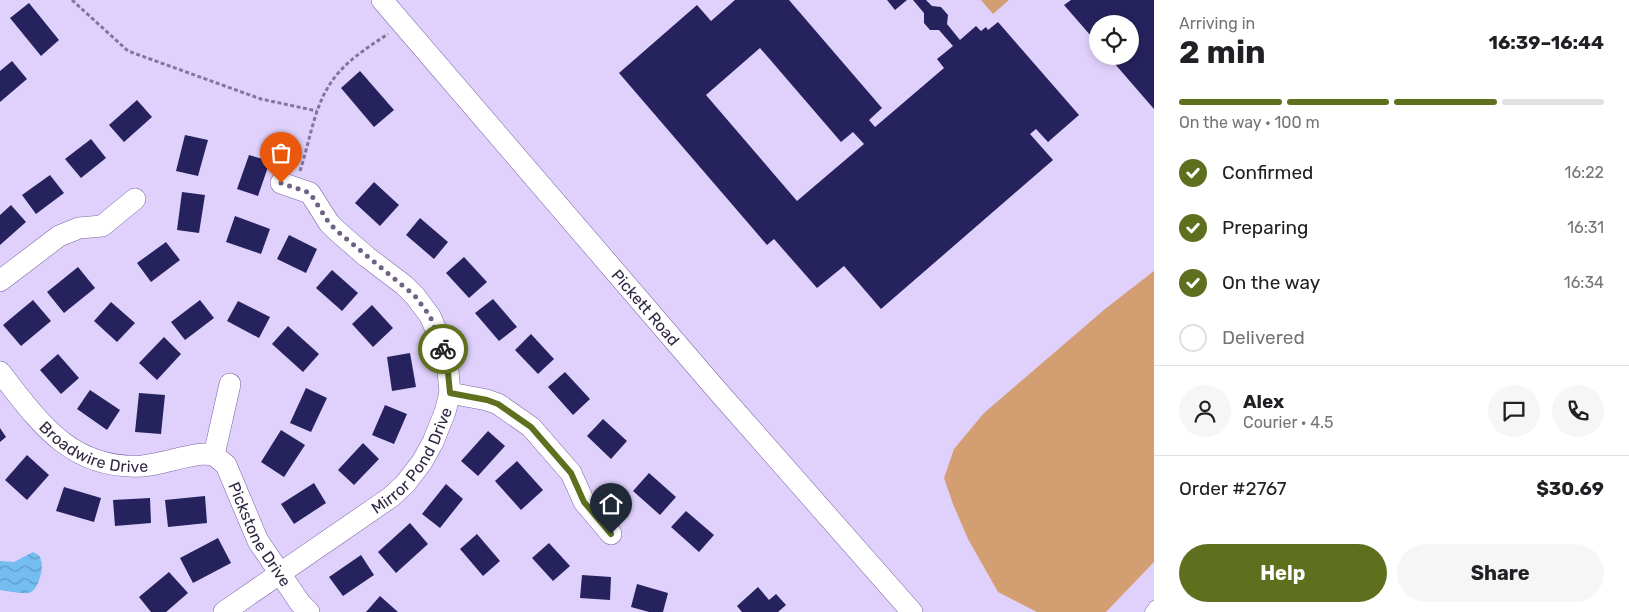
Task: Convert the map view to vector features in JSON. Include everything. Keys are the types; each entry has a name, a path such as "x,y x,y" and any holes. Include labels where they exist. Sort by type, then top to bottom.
{"street":[{"name":"Pickett Road","path":"382,0 715,388 912,612"},
{"name":"Mirror Pond Drive","path":"224,612 377,508 405,484 422,462 433,442 445,412 450,393 448,372 441,341 430,316 415,296 337,231 329,223 310,193 288,186"},
{"path":"0,281 59,236 79,228 102,226 135,199"},
{"name":"Broadwire Drive","path":"0,372 58,441 80,455 94,461 112,465 136,466 161,463 194,454 214,455"},
{"path":"214,455 230,384"},
{"path":"450,393 498,404 531,427 571,473 584,502 611,534"},
{"name":"Pickstone Drive","path":"214,455 230,471 258,541 309,612"}],"lane":[{"path":"1150,612 1154,606"}],"path":[{"path":"72,0 128,50 261,99 317,111"},
{"path":"288,186 309,143 317,111 332,80 359,54 403,24"}],"shaded area":[{"path":"981,0 1009,0 993,14"},
{"path":"1154,271 1154,562 1106,612 1037,612 998,592 968,539 944,478 954,449 984,413 1105,309"}],"water":[{"path":"33,552 41,558 42,563 40,577 34,590 25,593 0,590 0,561 14,562"}],"building":[{"path":"735,0 789,0 882,108 869,120 875,127 944,68 937,59 953,46 939,30 930,30 924,23 924,13 913,0 926,0 932,6 941,7 948,15 947,24 960,40 976,26 981,31 986,27 988,30 998,22 1079,115 1048,142 1036,129 1030,134 1053,160 881,309 844,266 817,288 774,239 767,245 619,73 697,5 711,21","holes":["760,48 841,142 853,132 864,144 797,201 706,95"]},
{"path":"887,0 907,0 895,10"},
{"path":"1071,0 1154,0 1154,109 1116,65 1139,65 1139,15 1089,15 1089,34 1064,5"},
{"path":"29,3 59,40 41,56 10,18"},
{"path":"12,61 27,79 0,102 0,71"},
{"path":"360,71 394,110 374,127 341,88"},
{"path":"137,100 152,117 124,142 109,125"},
{"path":"185,135 208,140 198,176 176,171"},
{"path":"91,139 106,158 81,178 65,159"},
{"path":"249,155 270,161 258,196 237,189"},
{"path":"50,175 64,193 36,214 22,195"},
{"path":"374,182 399,205 380,226 355,203"},
{"path":"182,192 205,195 199,233 177,230"},
{"path":"11,205 26,222 0,245 0,215"},
{"path":"235,216 270,229 261,254 226,242"},
{"path":"420,218 448,242 434,259 406,235"},
{"path":"289,235 317,249 306,273 277,259"},
{"path":"166,242 180,260 151,282 137,263"},
{"path":"464,257 487,282 469,298 446,273"},
{"path":"78,267 95,288 64,313 47,292"},
{"path":"332,270 358,293 342,311 316,288"},
{"path":"493,299 517,327 499,341 475,313"},
{"path":"33,300 51,321 21,346 3,325"},
{"path":"200,300 214,318 185,340 171,322"},
{"path":"238,301 270,317 259,338 227,321"},
{"path":"111,302 135,323 117,342 94,321"},
{"path":"372,305 393,328 373,347 352,324"},
{"path":"288,326 319,354 303,372 272,344"},
{"path":"531,334 554,359 538,374 515,350"},
{"path":"164,337 181,354 157,380 139,363"},
{"path":"410,353 416,387 392,391 387,357"},
{"path":"58,354 79,378 61,394 40,370"},
{"path":"565,372 590,399 573,415 548,387"},
{"path":"306,388 327,398 311,432 290,423"},
{"path":"90,390 120,410 107,430 77,409"},
{"path":"139,393 165,395 161,434 135,432"},
{"path":"385,405 407,414 394,444 372,435"},
{"path":"603,419 627,441 611,459 587,436"},
{"path":"0,428 6,437 0,442"},
{"path":"281,430 305,445 284,477 261,462"},
{"path":"488,431 505,446 478,476 461,461"},
{"path":"363,443 379,459 354,485 338,470"},
{"path":"27,455 49,475 27,500 5,480"},
{"path":"517,461 543,490 521,510 495,481"},
{"path":"649,473 676,497 660,515 633,491"},
{"path":"314,483 326,503 294,524 281,504"},
{"path":"446,484 463,499 440,528 422,514"},
{"path":"64,487 101,498 94,522 56,511"},
{"path":"205,496 207,523 168,527 165,500"},
{"path":"150,498 151,523 115,526 113,500"},
{"path":"686,511 714,535 699,552 671,527"},
{"path":"410,523 428,544 396,573 378,552"},
{"path":"477,534 500,561 483,576 460,549"},
{"path":"218,538 231,563 193,583 180,558"},
{"path":"549,543 570,566 553,581 532,558"},
{"path":"361,555 374,575 343,596 329,577"},
{"path":"169,572 188,593 166,612 151,612 139,597"},
{"path":"582,575 611,577 610,600 580,598"},
{"path":"637,584 668,593 663,612 649,612 631,607"},
{"path":"758,587 769,600 776,594 786,605 778,612 742,612 737,606"},
{"path":"380,596 398,612 366,612"}],"way so far":[{"path":"281,183 310,193 329,223 337,231 415,296 430,316 443,349"}],"route":[{"path":"443,349 450,393 498,404 531,427 571,473 584,502 611,534"}]}
